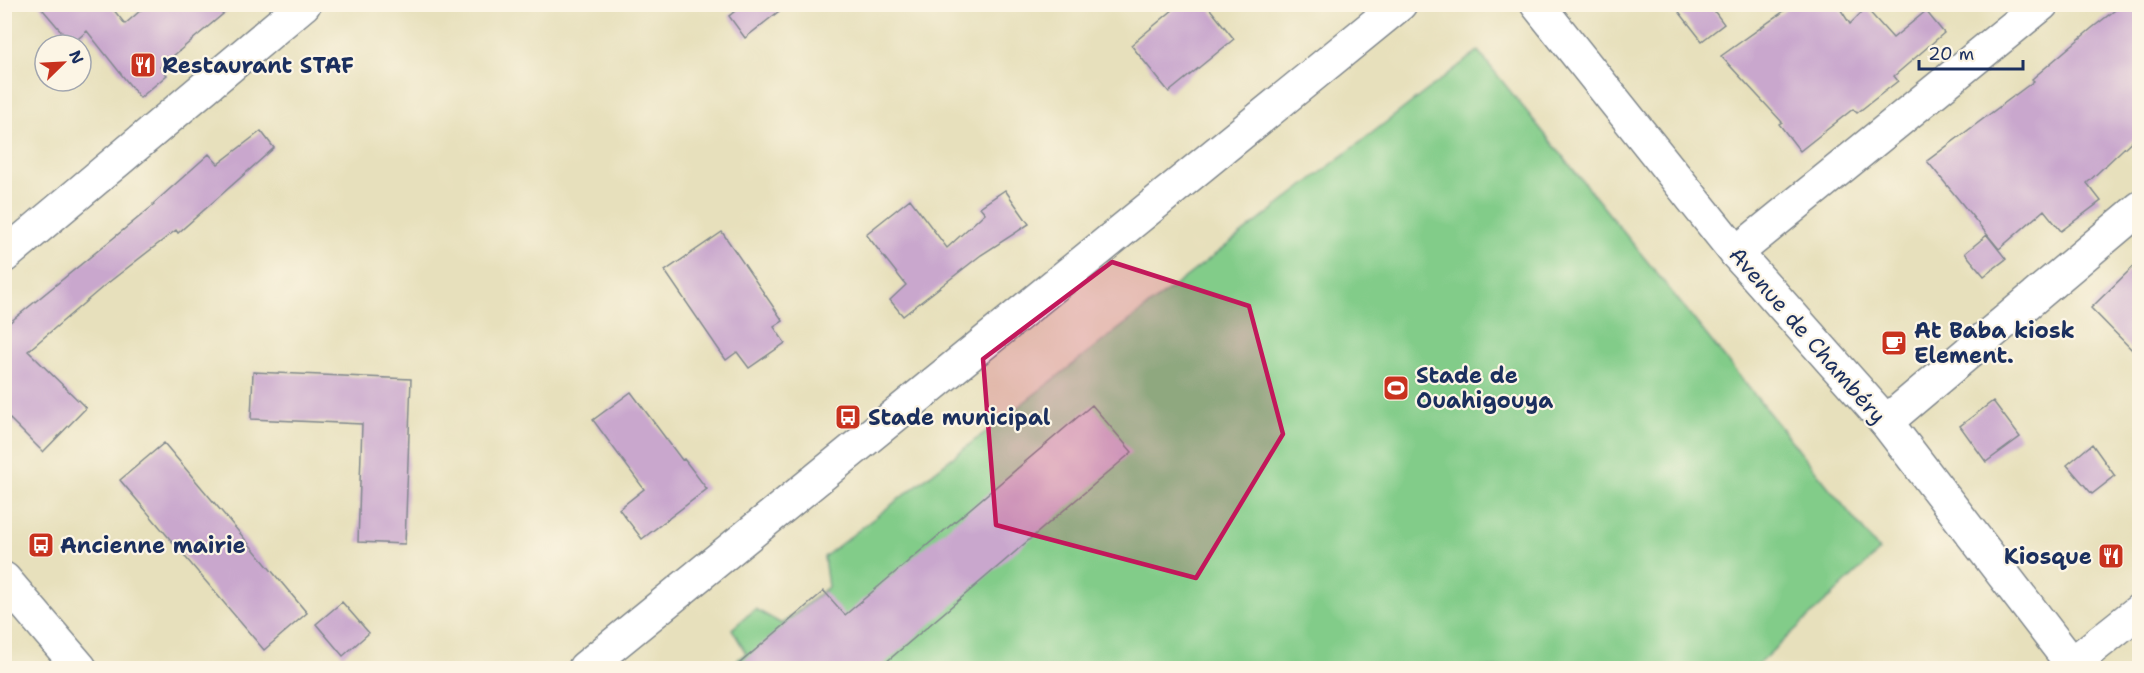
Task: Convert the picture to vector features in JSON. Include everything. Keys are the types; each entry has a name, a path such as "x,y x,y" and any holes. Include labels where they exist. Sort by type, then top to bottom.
{"street":[{"path":"4,256 304,4"},
{"path":"585,669 1400,4"},
{"name":"Avenue de Chambéry","path":"1537,4 1736,253 1886,422 2073,666"},
{"path":"1736,253 2042,4"},
{"path":"1886,422 2139,208"},
{"path":"4,579 80,669"},
{"path":"2073,666 2139,610"}],"highlighted area":[{"path":"1112,262 1249,306 1283,434 1196,578 996,525 983,359"}],"green space":[{"name":"Stade de Ouahigouya","path":"1478,51 1880,551 1754,668 727,668 746,653 732,629 755,609 782,624 828,587 824,557"}],"building":[{"path":"38,4 118,4 113,9 125,24 148,4 235,4 160,67 167,75 140,98 93,39 93,33 87,31 85,33 63,33"},
{"path":"744,4 788,4 745,38 729,16"},
{"path":"1180,4 1206,4 1234,39 1169,92 1131,45"},
{"path":"1673,4 1709,4 1724,24 1702,41"},
{"path":"1794,4 1837,4 1850,24 1866,8 1893,38 1926,11 1944,33 1894,76 1898,81 1857,113 1853,109 1800,151 1779,124 1782,122 1721,56"},
{"path":"2123,4 2132,4 2139,15 2139,134 2087,183 2101,201 2061,231 2044,210 1999,249 1927,161 2034,81 2032,79"},
{"path":"261,131 274,148 178,233 176,230 104,286 28,351 86,408 43,452 4,413 4,327 154,205 209,154 218,164"},
{"path":"1005,190 1029,224 981,255 903,316 890,300 906,285 866,234 910,199 947,248 985,213 980,207"},
{"path":"722,232 783,321 774,327 785,343 749,368 737,352 726,360 665,271"},
{"path":"1987,235 2006,259 1984,276 1965,253"},
{"path":"2139,261 2139,357 2091,308"},
{"path":"253,372 411,379 405,544 358,542 362,424 251,419"},
{"path":"631,392 707,489 642,539 619,509 644,489 593,420"},
{"path":"1993,401 2020,437 1986,462 1960,426"},
{"path":"1092,405 1132,452 878,669 733,669 824,591 845,615"},
{"path":"164,443 307,613 264,650 120,480"},
{"path":"2092,444 2115,476 2092,494 2067,465"},
{"path":"342,602 369,633 343,656 316,624"}],"place":[{"name":"Restaurant STAF","path":"143,65"},
{"name":"At Baba kiosk Element.","path":"1894,343"},
{"name":"Stade de Ouahigouya","path":"1396,388"},
{"name":"Stade municipal","path":"848,417"},
{"name":"Ancienne mairie","path":"41,545"},
{"name":"Kiosque","path":"2111,556"}]}
